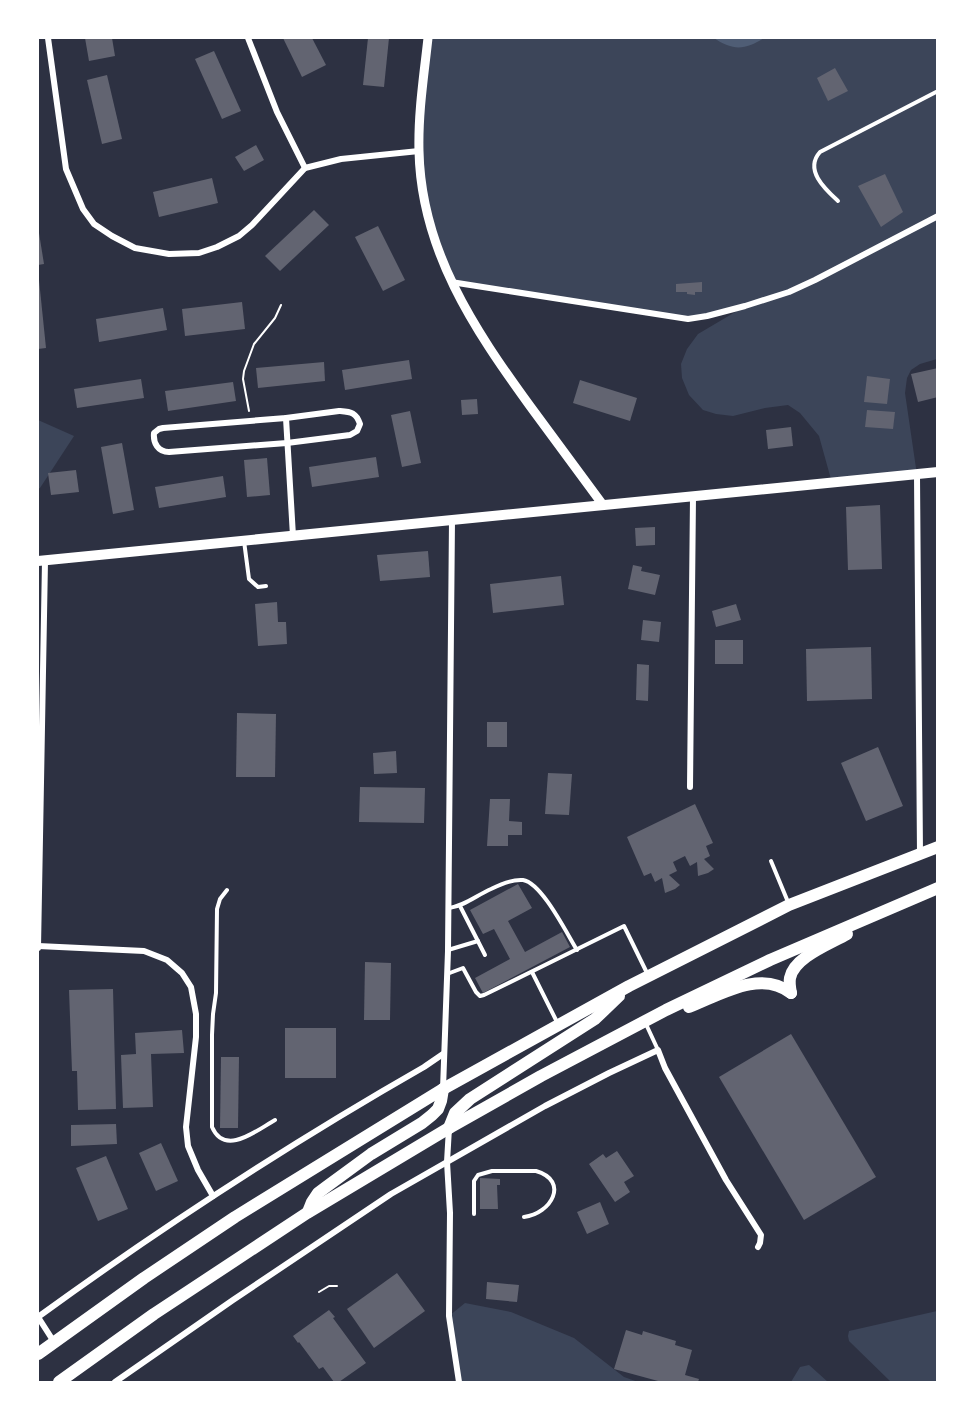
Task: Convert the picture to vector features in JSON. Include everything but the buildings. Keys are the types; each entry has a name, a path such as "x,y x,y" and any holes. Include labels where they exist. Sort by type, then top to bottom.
{"highway":[{"path":"38,1354 144,1278 235,1217 443,1089 628,986 789,905 938,847"},
{"path":"59,1383 154,1314 308,1213 449,1128 541,1076 666,1010 770,960 938,888"},
{"path":"666,1010 675,1013 738,987 751,984 777,985 791,993 790,976 804,958 908,901"},
{"path":"449,1128 454,1113 460,1106 595,1019 628,986"},
{"path":"308,1213 318,1193 371,1154 422,1124 432,1115 438,1109 443,1089"}],"main road":[{"path":"41,561 938,472"}],"street":[{"path":"48,38 66,169 83,209 94,224 135,248 169,254 199,253 218,247 239,236 252,225 305,168 341,159 419,151"},
{"path":"248,38 277,112 305,168"},
{"path":"428,38 419,151 423,192 431,228 451,282 474,325 500,365 603,505"},
{"path":"451,282 688,319 745,306 789,292 938,216"},
{"path":"350,411 356,415 360,424 357,432 350,435 287,443 165,452 158,449 154,440 154,433 163,428 286,418 350,411"},
{"path":"286,418 293,536"},
{"path":"917,475 920,854"},
{"path":"690,787 693,496"},
{"path":"443,1089 448,951 452,520"},
{"path":"41,561 38,947 144,951 167,960 182,973 191,987 196,1014 186,1127 188,1146 213,1196"},
{"path":"115,1383 233,1300 391,1194 556,1101 658,1050 665,1068 726,1180 761,1235 758,1247"},
{"path":"54,1342 38,1317 102,1270 213,1196 443,1054"},
{"path":"449,1128 447,1162 450,1213 449,1316 459,1383"}],"lane":[{"path":"838,201 818,181 814,167 819,152 938,91"},
{"path":"244,541 249,579 258,587 267,586"},
{"path":"771,861 789,905"},
{"path":"448,908 460,906 490,889 511,881 528,881 545,898 577,950"},
{"path":"227,890 220,899 217,909 216,993 212,1035 212,1127 214,1133 223,1141 231,1142 275,1120"},
{"path":"460,906 485,955"},
{"path":"447,974 463,968 476,992 480,996 484,995 624,926 648,976"},
{"path":"448,951 478,941"},
{"path":"532,972 558,1025"},
{"path":"644,1022 658,1050"},
{"path":"474,1214 474,1181 478,1174 492,1171 543,1173 552,1180 554,1185 552,1200 537,1214 524,1217"}],"path":[{"path":"250,421 243,379 244,371 254,344 275,318 281,305"},
{"path":"319,1292 329,1286 337,1286"}],"shaded area":[{"path":"428,38 937,38 937,359 920,364 911,370 907,378 905,393 917,475 832,483 819,436 800,413 788,405 733,416 703,410 689,395 682,378 681,364 687,349 698,334 742,308 688,319 451,282 423,192 422,95"},
{"path":"714,38 764,38 745,47 733,47"},
{"path":"38,420 74,436 38,489"},
{"path":"465,1303 511,1312 574,1338 624,1377 638,1382 459,1382 449,1316"},
{"path":"937,1311 937,1382 891,1382 849,1341 849,1331"},
{"path":"809,1365 828,1382 791,1382 800,1367"}]}
